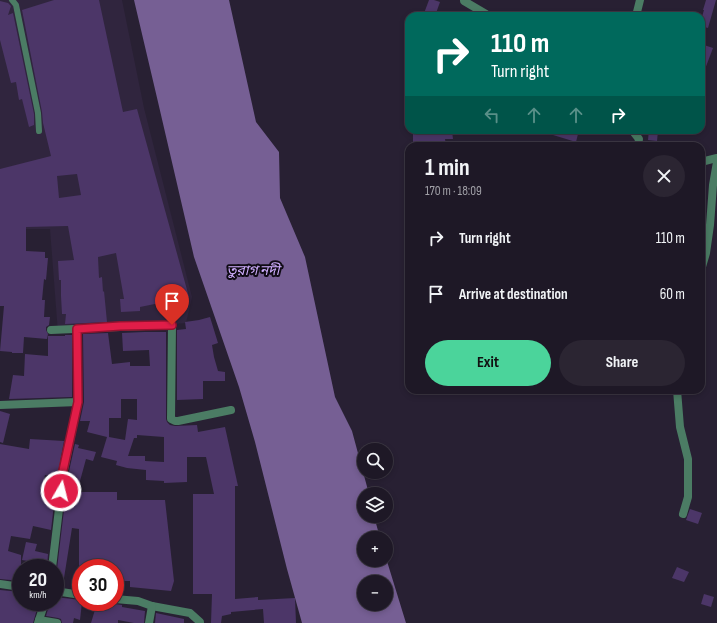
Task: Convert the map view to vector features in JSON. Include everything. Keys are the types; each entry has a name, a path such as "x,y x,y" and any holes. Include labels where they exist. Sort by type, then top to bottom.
{"street":[{"path":"464,0 483,12"},
{"path":"637,12 640,0"},
{"path":"705,161 717,158"},
{"path":"705,256 717,162"},
{"path":"51,330 172,325 171,419 178,421 231,410"},
{"path":"53,559 62,475 78,402 77,329"},
{"path":"677,394 680,428 688,459 688,497 683,514"},
{"path":"0,405 78,402"},
{"path":"0,584 12,586"},
{"path":"124,600 138,601 152,606 190,613 200,623"},
{"path":"149,623 152,606"},
{"path":"42,611 39,622 56,623"}],"lane":[{"path":"12,0 16,5 38,113 39,131"}],"shaded area":[{"path":"0,0 122,0 144,108 192,297 186,323 58,333 50,229 0,229"}],"water":[{"name":"তুরাগ নদী","path":"134,0 229,0 256,122 279,152 280,198 305,257 335,397 352,431 357,450 357,479 365,479 367,487 357,487 357,523 376,523 378,531 357,531 357,567 389,567 391,575 357,575 357,611 393,611 393,581 406,623 302,623 255,442 239,387 194,257"}],"building":[{"path":"54,0 99,0 123,112 137,109 189,297 140,307 140,311 121,312 120,299 124,299 116,253 98,257 99,278 102,277 107,322 65,324 66,314 62,314 61,280 59,280 58,261 74,260 68,226 26,227 26,251 45,252 45,258 48,258 42,300 45,300 44,317 50,317 49,325 46,327 48,334 47,339 24,337 23,353 12,353 0,351 4,306 0,306 0,169 51,156 43,123 22,10","holes":["77,174 81,195 59,198 57,176"]},
{"path":"429,0 440,2 436,12 424,12"},
{"path":"706,0 716,0 708,28 705,27 705,12 703,10"},
{"path":"0,1 8,3 11,6 8,15 13,13 34,114 34,125 29,127 22,99 19,100 16,82 11,83 0,40"},
{"path":"705,45 713,48 705,69"},
{"path":"413,134 452,134 453,139 445,139 445,142 413,142"},
{"path":"553,134 578,134 576,142"},
{"path":"649,134 658,134 657,141 648,140"},
{"path":"210,317 218,343 212,345 214,357 218,371 225,372 225,381 203,381 203,399 177,400 177,330 186,329 185,322"},
{"path":"166,332 166,419 170,425 197,425 198,432 225,427 238,486 235,486 235,599 258,597 258,600 295,598 296,623 264,623 263,609 231,612 231,614 222,616 221,623 211,623 212,594 193,594 193,494 214,494 206,457 187,457 187,482 164,483 164,481 146,480 146,470 116,465 117,461 101,457 107,437 87,432 90,421 80,421 84,402 83,334 108,333 112,364 130,362 130,366 150,366 149,350 123,351 122,333","holes":["121,399 137,399 137,420 128,419 125,440 109,437 109,418 121,418","137,435 164,437 164,462 145,461 145,456 128,456 134,438 137,438"]},
{"path":"72,335 72,397 9,399 13,375 24,376 25,354 48,356 48,336"},
{"path":"0,411 10,414 3,443 0,442"},
{"path":"30,439 64,441 57,478 45,475 41,493 45,494 43,501 54,504 51,530 33,526 30,539 11,536 8,551 21,555 21,559 12,559 12,580 0,579 0,444 29,449"},
{"path":"75,444 79,445 78,448 96,452 93,461 86,459 77,492 117,492 117,500 165,500 174,581 171,591 130,587 130,581 124,581 124,559 79,559 79,529 72,528 64,578 64,559 58,559 68,476"},
{"path":"690,509 702,513 698,524 686,520"},
{"path":"26,542 37,544 35,551 48,554 48,559 22,559"},
{"path":"677,567 689,572 684,582 672,578"},
{"path":"0,590 12,591 12,611 36,611 33,623 0,623"},
{"path":"704,594 714,597 711,607 701,604"},
{"path":"64,598 72,599 72,611 81,611 80,620 74,618 73,623 62,623 61,619 46,616 47,611 64,611"},
{"path":"124,607 145,611 144,623 118,620 118,623 91,623 95,611 124,611"},
{"path":"156,613 184,619 184,623 155,623"}],"route":[{"path":"61,491 62,475 78,402 77,329 172,325"}]}
